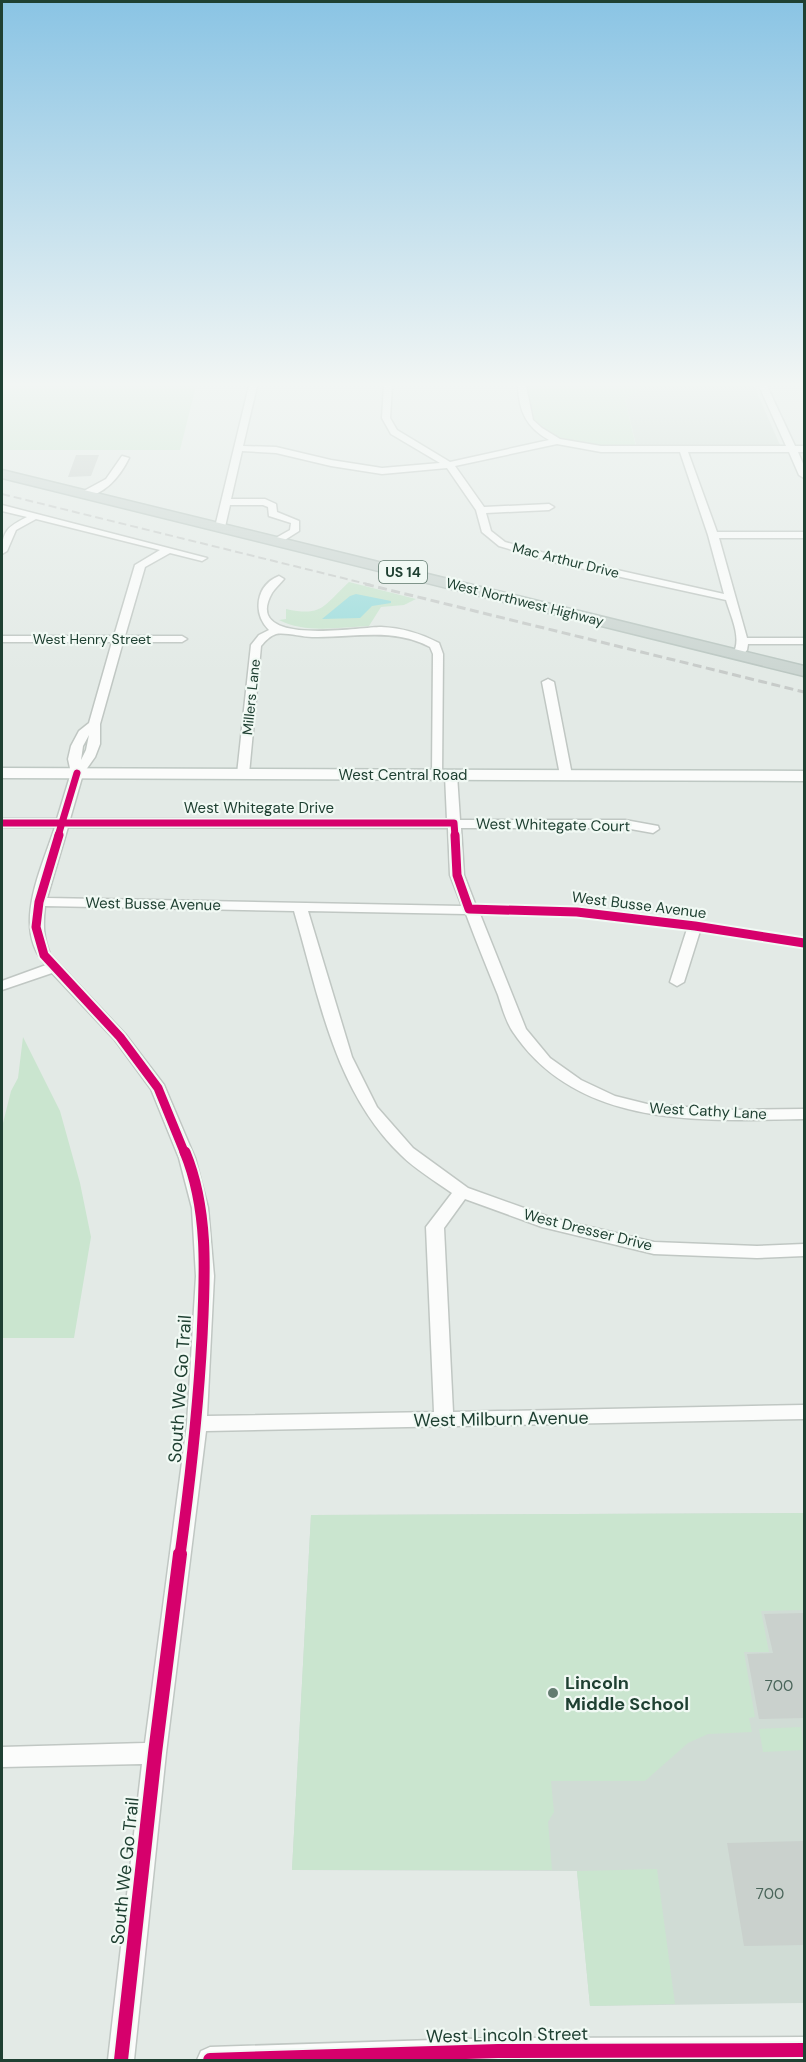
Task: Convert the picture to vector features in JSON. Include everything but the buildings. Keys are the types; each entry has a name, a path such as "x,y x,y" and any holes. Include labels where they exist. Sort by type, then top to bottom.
{"main road":[{"name":"West Northwest Highway","path":"36,482 277,541 740,648 804,671"},
{"name":"West Central Road","path":"2,773 804,776"}],"street":[{"path":"85,494 110,482"},
{"path":"220,527 230,482"},
{"name":"Mac Arthur Drive","path":"461,482 481,510 487,532 502,544 521,551 730,598"},
{"path":"695,482 713,535 730,598 740,648 804,641"},
{"path":"226,502 265,502 273,506 272,513 294,521 296,523 294,531 277,541"},
{"path":"481,510 549,507"},
{"path":"2,508 202,558"},
{"path":"2,551 7,528 36,516"},
{"path":"713,535 804,535"},
{"name":"South We Go Trail","path":"121,2061 155,1753 197,1424 205,1276 200,1208 187,1158 158,1088 120,1037 44,955 38,941 36,927 39,902 77,773 87,762 97,735 94,724 140,565 168,550"},
{"path":"276,630 266,622 263,603 265,594 279,579"},
{"name":"Millers Lane","path":"243,774 256,645 263,637 276,630"},
{"name":"West Cathy Lane","path":"276,630 310,634 384,632 419,636 435,645 438,654 445,775 454,823 457,875 523,1036 548,1067 583,1088 643,1108 689,1114 804,1114"},
{"name":"West Henry Street","path":"2,639 183,639"},
{"path":"548,682 566,775"},
{"path":"2,823 63,823"},
{"name":"West Whitegate Drive","path":"63,823 454,823"},
{"name":"West Whitegate Court","path":"454,823 625,824 653,829"},
{"name":"West Busse Avenue","path":"39,902 577,912 695,926 804,944"},
{"name":"West Dresser Drive","path":"300,907 344,1057 370,1109 407,1152 462,1192 548,1223 654,1248 757,1252 804,1250"},
{"path":"677,982 695,926"},
{"path":"2,986 54,967"},
{"path":"444,1420 435,1227 462,1192"},
{"name":"West Milburn Avenue","path":"197,1424 804,1412"},
{"path":"2,1757 155,1753"},
{"name":"West Lincoln Street","path":"210,2061 804,2050"}],"shaded area":[{"name":"Lincoln Middle School","path":"804,1513 804,2003 590,2006 577,1871 292,1870 311,1515"}],"green space":[{"path":"349,582 416,599 404,605 381,607 369,626 312,628 300,627 279,620 286,619 286,609 308,612 322,608"},
{"path":"23,1037 60,1111 80,1183 91,1237 74,1338 2,1338 2,1127 11,1091 18,1078"},
{"name":"Lincoln Middle School","path":"804,1513 804,1610 761,1611 769,1652 744,1652 755,1717 749,1718 752,1732 708,1734 688,1743 645,1781 551,1781 554,1812 548,1822 552,1870 292,1870 311,1515"},
{"path":"801,1727 804,1750 763,1752 759,1729"},
{"path":"657,1869 675,2004 590,2006 577,1871"}],"water":[{"path":"356,594 391,601 391,603 372,606 360,618 322,619 350,596"}],"railway":[{"path":"2,494 371,585"},
{"path":"365,584 804,692"}],"cycle path":[{"path":"77,773 39,902 36,927 44,955 120,1037 158,1088 187,1158 200,1208 205,1276 197,1424 155,1753 121,2060"},
{"path":"2,823 454,823 457,875 469,909 577,912 695,926 804,943"},
{"path":"210,2060 498,2051 804,2050"}],"place":[{"name":"Lincoln Middle School","path":"553,1693"}]}
